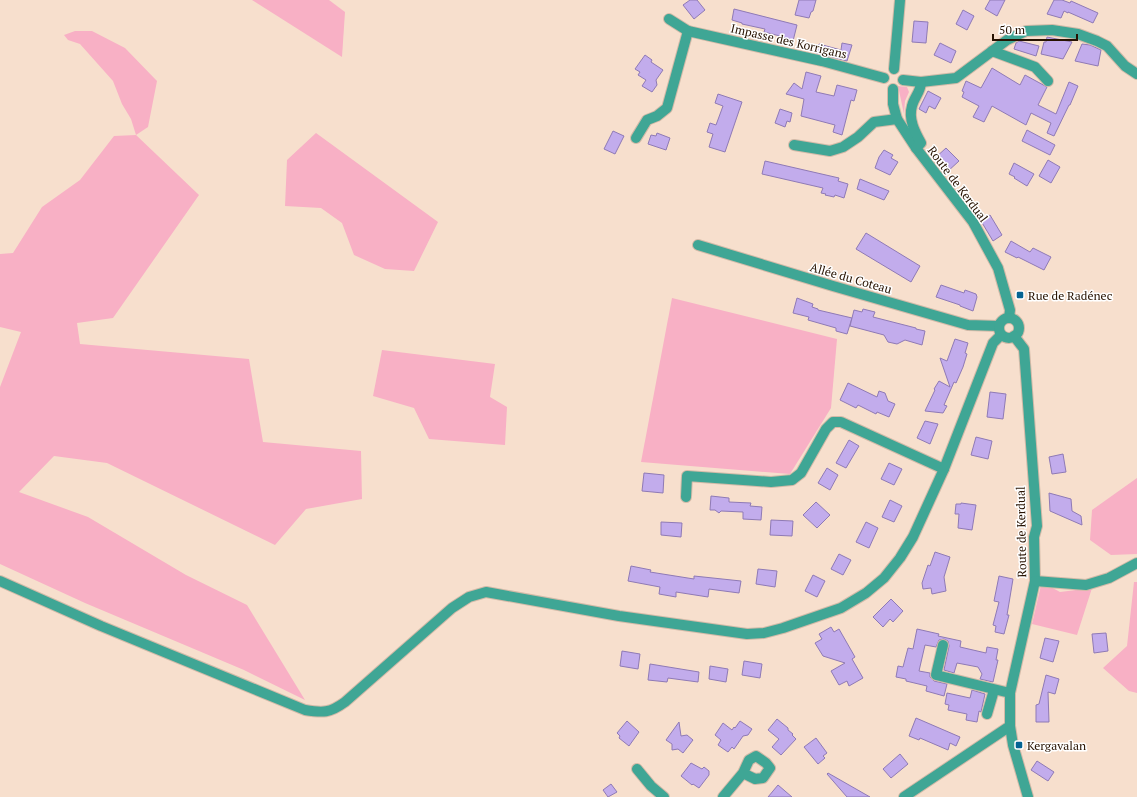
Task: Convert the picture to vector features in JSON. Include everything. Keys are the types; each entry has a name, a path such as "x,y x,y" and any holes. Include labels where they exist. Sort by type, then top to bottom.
{"street":[{"path":"894,69 900,0"},
{"name":"Impasse des Korrigans","path":"669,19 688,31 822,61 884,78"},
{"path":"903,80 921,82 956,78 1007,40 1026,31 1052,30 1078,34 1107,46 1125,66 1137,74"},
{"path":"636,138 647,120 658,116 667,108 688,31"},
{"path":"992,51 1035,67 1048,81"},
{"path":"894,69 902,74 903,80 899,87 893,89 885,84 884,78 886,72 894,69"},
{"path":"916,148 921,142 912,126 911,106 921,89 921,82"},
{"name":"Route de Kerdual","path":"893,89 893,104 897,119 916,148 973,222 998,268 1010,310 1010,318 1015,320 1018,326 1018,332 1014,336 1024,349 1037,526 1034,537 1035,581 1010,693 1010,726 1013,744 1028,797"},
{"path":"794,145 830,151 843,147 858,137 874,122 897,119"},
{"name":"Allée du Coteau","path":"698,246 968,325 1000,330"},
{"path":"0,581 101,626 305,710 322,713 334,709 345,702 452,608 469,597 486,592 619,616 747,634 764,633 841,608 866,594 884,578 900,558 913,537 944,469 993,344 1000,330 1002,321 1010,318"},
{"path":"1000,330 1007,338 1014,336"},
{"path":"686,497 687,476 772,482 792,480 801,474 826,429 833,422 841,422 944,469"},
{"path":"1035,581 1086,585 1109,578 1137,563"},
{"path":"943,645 936,675 1010,693"},
{"path":"987,714 994,690"},
{"path":"904,797 1010,726"},
{"path":"637,769 650,786 664,797"},
{"path":"723,797 743,773"}],"shaded area":[{"path":"252,0 329,0 345,12 342,57"},
{"path":"75,31 92,31 125,48 157,81 148,127 136,135 131,119 122,104 113,81 80,44 68,40 64,35"},
{"path":"898,86 907,87 909,92 905,101 904,114"},
{"path":"316,133 438,222 414,271 385,269 354,255 342,223 321,208 285,206 287,160"},
{"path":"136,135 199,195 113,318 77,323 80,344 249,359 263,442 361,451 362,499 306,509 275,545 107,463 54,456 19,492 88,517 186,575 247,605 305,700 244,670 85,603 0,564 0,387 21,332 0,327 0,254 13,253 42,207 80,180 114,136"},
{"path":"672,298 837,339 831,408 790,474 641,462"},
{"path":"382,350 495,364 490,397 507,407 505,445 429,439 414,408 373,396"},
{"path":"1137,478 1137,554 1111,555 1090,540 1092,510"},
{"path":"1134,582 1137,582 1137,693 1129,691 1103,668 1127,646"},
{"path":"1041,585 1049,586 1060,592 1092,588 1077,635 1032,624"}],"building":[{"path":"690,0 697,0 705,10 694,19 683,5"},
{"path":"799,0 816,0 809,18 795,15"},
{"path":"990,0 1005,0 997,16 985,9"},
{"path":"1054,0 1062,0 1070,3 1071,1 1098,13 1093,23 1064,11 1061,18 1047,14"},
{"path":"734,9 797,25 793,41 764,32 765,29 742,24 732,20"},
{"path":"963,10 974,16 967,30 956,24"},
{"path":"914,21 928,22 926,43 912,42"},
{"path":"1047,37 1072,42 1063,59 1041,54"},
{"path":"1019,41 1039,46 1036,56 1014,49 1016,43"},
{"path":"842,43 852,45 847,61 816,53 819,44 841,50"},
{"path":"940,43 956,51 951,63 934,55"},
{"path":"1082,44 1090,45 1101,50 1098,66 1075,61"},
{"path":"645,55 652,60 651,62 663,70 656,80 657,85 652,92 642,86 646,80 638,75 640,72 635,69"},
{"path":"992,68 1020,85 1025,75 1047,87 1038,105 1056,114 1069,82 1078,86 1054,136 1047,133 1051,123 1031,113 1026,125 992,106 984,122 973,117 979,106 962,97 964,92 962,91 966,81 981,88"},
{"path":"806,72 821,76 816,92 834,96 837,85 857,90 854,101 851,100 842,135 833,132 835,125 801,116 804,99 786,94 794,83 802,89"},
{"path":"928,91 941,98 935,109 929,106 926,113 919,109"},
{"path":"718,94 742,102 725,152 709,147 713,134 707,132 710,123 716,125 723,106 715,103"},
{"path":"780,109 792,113 790,122 787,121 785,127 775,123"},
{"path":"1027,130 1055,145 1050,155 1022,141"},
{"path":"613,131 624,136 615,154 604,149"},
{"path":"657,133 670,138 666,150 648,144 651,135 656,136"},
{"path":"946,148 959,161 947,172 935,158"},
{"path":"884,150 893,155 891,158 898,162 890,175 875,168 879,157"},
{"path":"1048,160 1060,167 1051,183 1039,176"},
{"path":"765,161 839,178 838,181 848,184 844,198 835,195 834,197 825,195 826,194 821,193 823,188 762,174"},
{"path":"1014,163 1034,174 1027,186 1009,174"},
{"path":"860,179 889,191 884,200 857,189"},
{"path":"990,215 1002,235 993,241 981,221"},
{"path":"866,233 920,266 911,282 856,249"},
{"path":"1011,241 1030,252 1033,248 1051,257 1044,270 1005,252"},
{"path":"941,285 964,293 965,290 976,294 977,297 973,311 936,297"},
{"path":"797,298 813,304 812,307 818,310 852,318 847,334 836,331 836,328 808,320 809,317 793,313"},
{"path":"863,309 875,312 873,317 925,331 922,345 905,340 897,344 888,342 884,335 850,326 854,310 862,312"},
{"path":"955,339 968,343 965,353 967,354 956,383 954,382 944,405 947,406 943,413 925,411 939,381 950,387 940,358 947,361"},
{"path":"848,383 877,397 879,391 885,393 888,401 895,404 889,417 877,412 876,414 858,405 856,408 840,400"},
{"path":"990,392 1006,394 1003,419 987,417"},
{"path":"925,421 938,424 930,444 917,438"},
{"path":"976,437 992,441 988,459 971,455"},
{"path":"849,440 859,446 846,468 836,463"},
{"path":"1063,454 1066,472 1052,474 1049,457"},
{"path":"889,463 902,469 894,485 881,479"},
{"path":"827,468 838,475 830,490 818,483"},
{"path":"644,473 664,475 663,493 642,491"},
{"path":"1049,493 1071,499 1072,511 1081,516 1082,525 1050,511"},
{"path":"711,496 729,498 729,502 751,503 750,506 762,507 761,520 743,519 743,512 721,511 719,513 715,510 710,510"},
{"path":"890,500 902,506 894,522 882,517"},
{"path":"816,502 830,515 817,528 803,515"},
{"path":"961,503 976,505 972,530 958,528 959,514 955,514 956,504"},
{"path":"771,520 793,521 792,536 770,535"},
{"path":"661,522 682,523 681,537 661,535"},
{"path":"866,522 878,528 869,548 856,542"},
{"path":"935,552 950,557 944,577 946,591 932,594 931,588 923,589 922,583 928,565 930,566"},
{"path":"839,554 851,560 843,575 831,569"},
{"path":"631,566 651,570 650,572 694,579 694,576 741,581 739,593 709,589 708,597 676,592 676,597 659,594 660,587 628,581"},
{"path":"758,569 777,571 775,587 756,584"},
{"path":"813,575 825,581 817,597 805,591"},
{"path":"999,576 1013,579 1007,615 1009,615 1004,634 995,632 996,626 993,625 999,602 994,601"},
{"path":"891,599 903,611 893,622 890,619 883,627 873,617"},
{"path":"831,627 834,632 839,629 855,657 852,659 863,678 849,686 847,681 839,685 831,671 845,663 823,656 815,643 822,639 819,634"},
{"path":"917,629 939,634 938,636 961,641 960,647 986,653 987,647 998,649 996,660 998,660 993,682 980,679 982,674 978,667 957,663 954,673 944,670 949,646 948,641 944,639 939,640 936,647 925,645 919,671 930,673 930,677 934,681 947,684 944,696 926,691 927,686 896,677 898,666 903,667 908,648 913,649"},
{"path":"1106,633 1108,651 1094,653 1092,634"},
{"path":"1045,638 1059,641 1053,662 1040,658"},
{"path":"622,651 640,654 638,669 620,666"},
{"path":"744,661 762,664 760,678 742,675"},
{"path":"650,664 699,672 698,682 668,678 667,682 648,680"},
{"path":"710,666 728,669 726,682 709,679"},
{"path":"1046,675 1059,679 1055,694 1048,692 1049,722 1036,722 1036,705 1039,704"},
{"path":"972,690 985,694 977,722 966,720 967,714 948,710 949,705 945,704 947,693 970,698"},
{"path":"916,718 960,737 956,746 950,743 948,750 920,738 919,740 909,736"},
{"path":"777,719 788,728 796,739 781,755 772,747 779,739 768,730"},
{"path":"627,721 639,732 629,746 619,738 620,736 617,733"},
{"path":"740,721 752,729 748,735 743,736 734,749 732,747 728,752 718,745 721,740 715,735 723,723 732,730"},
{"path":"679,722 681,736 687,735 693,740 683,753 678,749 672,750 672,744 666,740"},
{"path":"816,738 827,753 823,756 825,758 818,764 804,747"},
{"path":"900,754 908,764 891,778 883,769"},
{"path":"1037,761 1054,772 1048,781 1031,770"},
{"path":"691,763 702,769 704,767 709,771 709,775 699,788 693,784 692,785 681,776"},
{"path":"828,773 870,797 847,797 827,774"},
{"path":"611,784 617,792 608,797 603,790"},
{"path":"778,785 792,797 768,797"}],"place":[{"name":"Rue de Radénec","path":"1020,295"},
{"name":"Kergavalan","path":"1019,745"}]}
